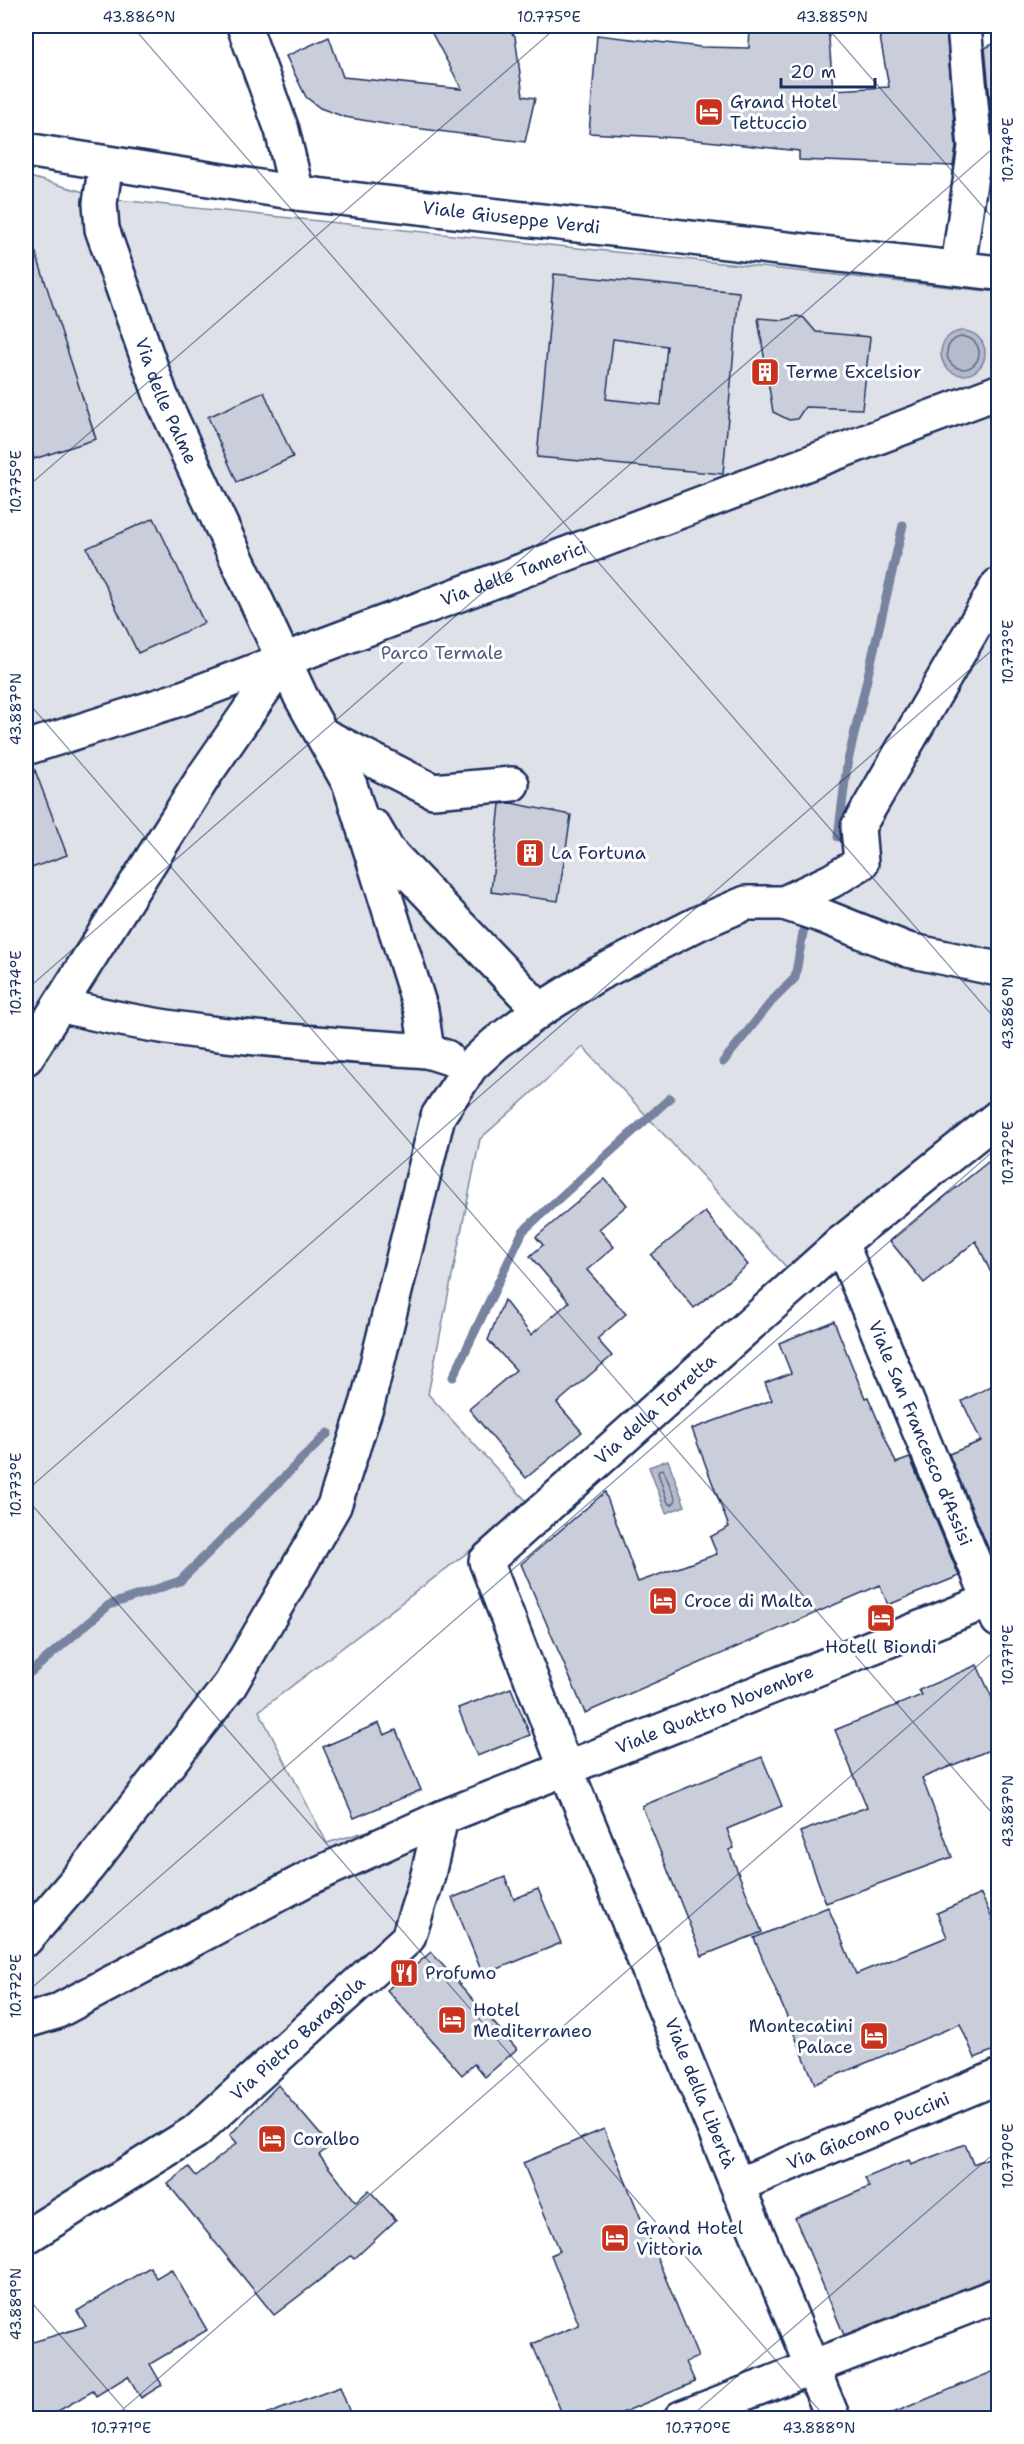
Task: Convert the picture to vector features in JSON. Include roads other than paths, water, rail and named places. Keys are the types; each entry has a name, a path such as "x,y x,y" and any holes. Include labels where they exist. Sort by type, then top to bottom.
{"street":[{"path":"244,26 282,130 297,193"},
{"path":"958,267 975,147 964,26"},
{"name":"Viale Giuseppe Verdi","path":"26,150 297,193 999,273"},
{"name":"Via delle Palme","path":"106,163 100,203 102,229 161,396 301,697 325,736 350,785"},
{"name":"Via delle Tamerici","path":"26,748 180,699 999,392"},
{"path":"784,903 831,881 861,863 858,827 999,585"},
{"path":"26,1058 206,773 285,659"},
{"path":"325,736 433,791 512,784"},
{"path":"350,785 388,851 540,1010"},
{"path":"350,785 421,1010 427,1051"},
{"path":"26,1939 88,1867 230,1685 334,1506 368,1401 438,1116 471,1066 496,1043 540,1010 598,974 699,923 746,903 784,903 908,950 999,969"},
{"path":"60,1005 114,1020 212,1035 427,1051 471,1066"},
{"name":"Via della Torretta","path":"566,1769 486,1561 841,1243 999,1117"},
{"name":"Viale San Francesco d'Assisi","path":"841,1243 996,1607"},
{"name":"Viale Quattro Novembre","path":"566,1769 996,1607"},
{"path":"26,2021 56,2012 309,1878 441,1818 566,1769"},
{"name":"Viale della Libertà","path":"566,1769 833,2418"},
{"name":"Via Pietro Baragiola","path":"26,2237 195,2132 408,1938 427,1879 441,1818"},
{"name":"Via Giacomo Puccini","path":"738,2185 999,2077"},
{"path":"681,2418 813,2369 999,2295"}],"water":[{"path":"963,331 978,338 985,353 978,368 963,375 948,368 941,353 948,338"},
{"path":"668,1460 685,1506 666,1513 649,1467"}],"waterway":[{"path":"838,837 847,765 903,525"},
{"path":"723,1062 772,1001 795,978 804,927"},
{"path":"453,1377 523,1231 670,1098"},
{"path":"26,1676 109,1605 180,1581 328,1433"}],"place":[{"name":"Grand Hotel Tettuccio","path":"709,112"},
{"name":"Terme Excelsior","path":"765,372"},
{"name":"La Fortuna","path":"530,853"},
{"name":"Croce di Malta","path":"663,1601"},
{"name":"Hotell Biondi","path":"881,1618"},
{"name":"Profumo","path":"404,1973"},
{"name":"Hotel Mediterraneo","path":"452,2020"},
{"name":"Montecatini Palace","path":"874,2036"},
{"name":"Coralbo","path":"272,2139"},
{"name":"Grand Hotel Vittoria","path":"615,2238"}],"park label":[{"name":"Parco Termale","path":"442,653"}]}
